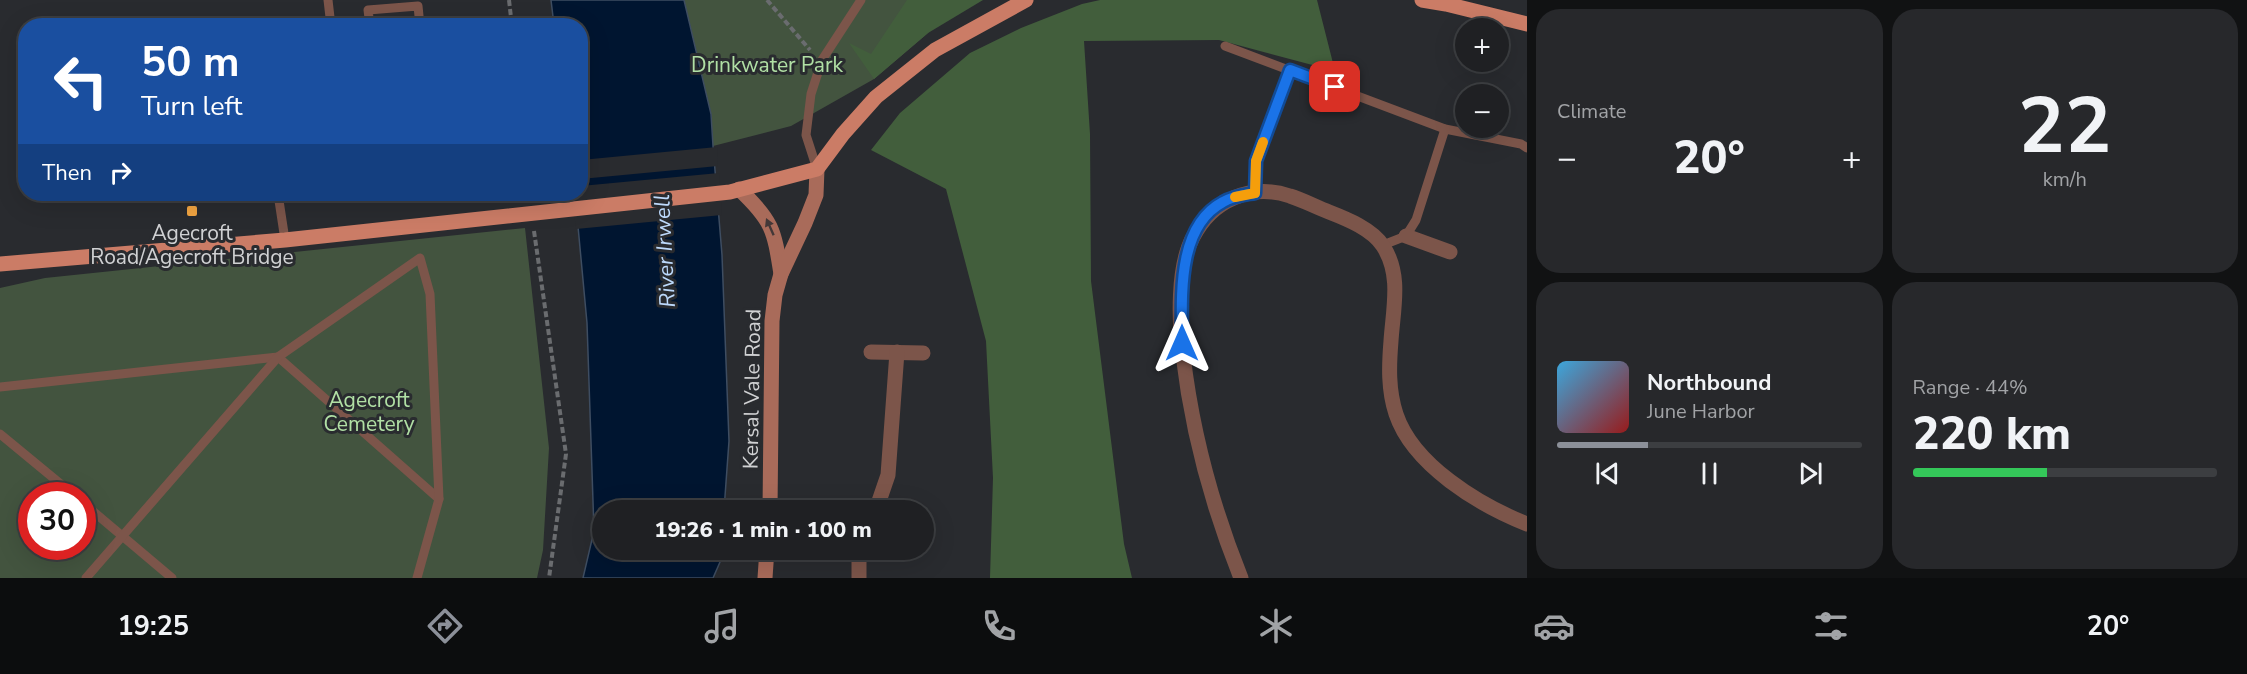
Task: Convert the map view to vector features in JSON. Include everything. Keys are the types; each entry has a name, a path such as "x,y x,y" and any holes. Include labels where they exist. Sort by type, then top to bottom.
{"main road":[{"path":"0,264 285,240 730,192 817,169 876,97 935,50 1026,0"},
{"path":"1422,0 1527,24"}],"street":[{"name":"Kersal Vale Road","path":"770,500 772,321 775,295 781,274 806,223 816,195 817,169"},
{"path":"739,189 762,211 770,224 781,274"},
{"path":"1241,578 1208,486 1187,393 1182,343 1183,272 1188,248 1202,222 1222,202 1239,196 1255,193 1290,196 1364,229 1383,245 1392,270 1396,293 1391,341 1390,385 1396,415 1402,429 1426,458 1463,491 1527,524"},
{"path":"1406,236 1450,252"},
{"path":"871,352 923,353"},
{"path":"879,500 888,475 897,352"},
{"path":"765,578 766,560"},
{"path":"859,560 859,578"}],"lane":[{"path":"328,0 330,18"},
{"path":"817,169 806,135 811,94 822,60 861,0"},
{"path":"369,18 368,10 418,6 419,18"},
{"path":"1225,46 1445,129 1525,144"},
{"path":"1255,193 1256,161 1290,70"},
{"path":"1383,245 1406,236 1416,220 1445,129"},
{"path":"279,201 285,240"},
{"path":"86,578 278,357 420,258 430,294 439,499 417,578"},
{"path":"0,387 278,357 439,499"},
{"path":"0,434 58,482"},
{"path":"96,513 172,578"}],"path":[{"path":"509,0 511,18"},
{"path":"767,0 810,50 822,60"},
{"path":"531,214 566,454 549,578"}],"green space":[{"name":"Drinkwater Park","path":"684,0 952,0 928,33 874,79 791,126 713,146 711,114"},
{"path":"907,0 983,0 928,33 874,79 849,43 871,54"},
{"path":"1100,0 1317,0 1335,71 1219,40 1084,41 1090,134 1091,281 1124,544 1132,578 990,578 993,478 986,341 946,189 871,150 900,113 970,53 1021,28 1082,4"},
{"name":"Agecroft Cemetery","path":"525,228 549,448 543,550 537,578 0,578 0,288 45,278"}],"water":[{"name":"River Irwell","path":"551,0 684,0 711,114 722,255 729,441 725,500 593,500 587,323 576,201 588,201 588,18 553,18"},
{"path":"592,540 592,560 720,560 713,578 583,578"}],"pier":[{"path":"717,147 718,166 588,178 588,159"},
{"path":"719,173 722,215 576,229 573,201 588,201 588,185"}],"slow traffic":[{"path":"1235,197 1255,193 1256,161 1263,142"}],"place":[{"name":"Agecroft Road/Agecroft Bridge","path":"192,211"}],"route":[{"path":"1182,343 1183,272 1188,248 1202,222 1211,211 1222,202 1255,193 1256,161 1290,70 1335,87"}]}
